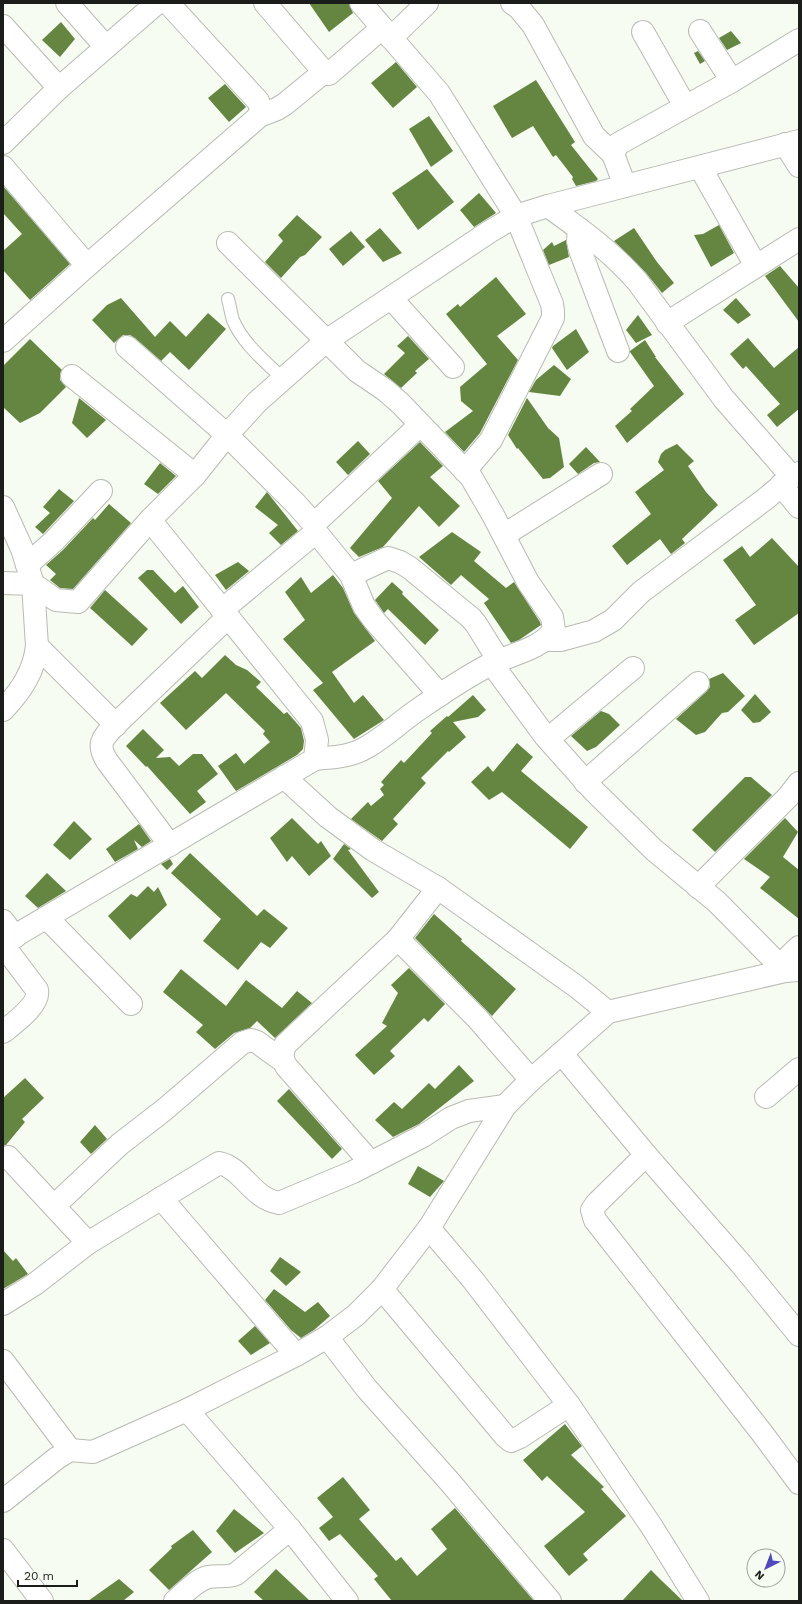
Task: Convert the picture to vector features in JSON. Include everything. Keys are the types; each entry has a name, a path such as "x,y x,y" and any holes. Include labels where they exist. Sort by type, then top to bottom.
{"street":[{"path":"67,3 106,47"},
{"path":"3,142 59,88 156,3"},
{"path":"3,341 259,116 262,111 258,101 168,3"},
{"path":"265,3 324,72 329,74 427,3"},
{"path":"361,3 439,93 516,216 554,311 553,318 491,440 465,472"},
{"path":"512,3 519,8 533,25 594,136 613,154 625,186"},
{"path":"3,26 59,88"},
{"path":"700,31 732,81"},
{"path":"643,32 685,106"},
{"path":"613,154 618,144 732,81 799,40"},
{"path":"259,116 285,104 324,72"},
{"path":"30,574 56,600 78,602 150,520 194,475 257,402 326,341 489,232 516,216 548,206 792,142 799,166"},
{"path":"3,167 84,262 89,264"},
{"path":"700,167 756,266"},
{"path":"548,206 610,253 626,269 724,399 791,478 799,507"},
{"path":"579,229 578,241 580,250 618,351"},
{"path":"667,323 799,239"},
{"path":"3,1032 35,1002 38,995 6,936 47,918 315,759 348,756 367,747 419,709 470,675 495,662 545,640 554,630 552,617 528,582 504,535 471,477 385,390 357,371 228,243"},
{"path":"391,298 453,367"},
{"path":"127,347 227,435 283,490 315,528 351,575 364,606 374,620 440,695"},
{"path":"72,376 194,475"},
{"path":"170,845 102,752 101,745 104,737 225,614 420,425"},
{"path":"504,535 601,474"},
{"path":"545,640 561,640 594,631 613,620 641,592 791,478"},
{"path":"3,583 30,574 54,541 101,491"},
{"path":"3,507 22,549 30,574 37,646 36,655 28,678 21,690 3,710"},
{"path":"150,520 312,721 317,740 315,759"},
{"path":"351,575 388,558 400,562 410,568 471,618 476,624 495,662 548,739 585,782 654,850 717,902 788,969"},
{"path":"37,646 116,725"},
{"path":"548,739 633,668"},
{"path":"585,782 698,683"},
{"path":"284,777 328,817 373,850 438,888 577,987 608,1012"},
{"path":"698,887 788,797 799,783"},
{"path":"282,1060 282,1053 285,1045 398,939 438,888"},
{"path":"47,918 131,1004"},
{"path":"398,939 477,1018 531,1080"},
{"path":"3,1501 57,1458 70,1450 93,1452 187,1410 296,1355 327,1337 356,1315 382,1289 429,1228 505,1106 531,1080 608,1012 788,969 799,947"},
{"path":"54,1206 120,1144 164,1110 242,1043 251,1040 257,1042 282,1060 371,1163"},
{"path":"562,1054 646,1156 741,1264 799,1334"},
{"path":"766,1097 799,1069"},
{"path":"3,1304 35,1284 88,1243 220,1163 227,1164 262,1197 278,1203 353,1172 423,1136 451,1118 469,1112 505,1106"},
{"path":"646,1156 597,1203 592,1210 596,1220 762,1433 799,1484"},
{"path":"8,1157 88,1243"},
{"path":"162,1198 296,1355"},
{"path":"429,1228 473,1280 569,1405 652,1527 698,1601"},
{"path":"382,1289 505,1436 511,1441 520,1438 569,1405"},
{"path":"327,1337 367,1389 449,1481 550,1601"},
{"path":"3,1361 70,1450"},
{"path":"187,1410 290,1529 347,1601"},
{"path":"175,1601 204,1579 210,1577 231,1576 236,1574 290,1529"},
{"path":"3,1550 42,1601"}],"lane":[{"path":"228,299 232,318 237,328 250,346 283,379"}],"building":[{"path":"309,3 349,3 353,13 329,32"},
{"path":"61,22 75,39 60,57 42,40"},
{"path":"731,31 741,43 727,50 719,38"},
{"path":"698,51 705,61 700,64 694,53"},
{"path":"396,62 417,87 393,108 371,83"},
{"path":"536,80 575,142 571,145 598,179 596,181 576,186 572,179 573,177 556,155 553,157 533,126 512,138 493,106"},
{"path":"225,84 246,107 229,122 208,98"},
{"path":"429,116 453,151 431,167 409,129"},
{"path":"427,169 454,202 418,230 392,193"},
{"path":"3,186 70,264 30,300 3,270 3,251 22,234 3,213"},
{"path":"479,193 496,213 474,227 460,210"},
{"path":"297,215 322,237 305,255 300,257 281,278 265,262 283,241 278,235"},
{"path":"719,225 734,253 711,267 694,235 703,234"},
{"path":"380,228 402,253 383,262 365,240"},
{"path":"634,228 657,262 674,283 662,293 646,273 614,241"},
{"path":"351,231 365,247 343,266 329,249"},
{"path":"566,240 569,257 549,265 543,250 552,242 554,246"},
{"path":"780,266 799,288 799,322 765,276"},
{"path":"496,277 526,314 497,336 518,360 480,433 464,452 445,432 473,411 461,401 460,387 487,364 446,314 458,304 460,307"},
{"path":"121,298 155,337 170,321 186,337 208,313 226,329 189,370 170,352 161,361 130,335 123,335 114,343 92,320 107,305"},
{"path":"736,298 751,315 738,324 723,310"},
{"path":"638,315 652,335 636,343 626,330"},
{"path":"576,329 589,352 567,370 552,348"},
{"path":"408,336 429,359 415,371 417,373 401,388 384,374 405,353 397,346"},
{"path":"748,338 774,368 799,347 799,409 777,427 767,415 780,404 746,366 743,369 730,354"},
{"path":"30,339 62,370 60,380 66,387 40,413 20,423 3,407 3,366"},
{"path":"645,340 655,357 684,394 627,443 615,426 632,411 630,409 654,386 630,352"},
{"path":"554,365 571,379 560,396 529,392 536,380"},
{"path":"79,398 106,420 87,438 72,423"},
{"path":"527,398 548,428 559,438 564,467 550,478 543,479 518,448 517,449 508,435"},
{"path":"358,441 370,454 348,475 336,462"},
{"path":"420,442 443,466 430,477 460,506 439,527 419,506 383,547 359,557 350,548 392,498 378,481"},
{"path":"677,444 694,461 688,466 706,492 718,505 682,539 685,543 671,554 660,539 627,565 612,546 651,514 635,492 664,470 658,462 661,454 665,450"},
{"path":"586,447 600,462 594,463 578,474 569,464"},
{"path":"160,463 176,476 158,494 144,484"},
{"path":"59,489 74,501 43,534 35,527 50,513 43,507"},
{"path":"267,492 298,531 281,545 269,533 278,525 255,507"},
{"path":"109,504 131,523 73,589 60,588 50,580 56,574 46,565 63,550 93,518 95,520"},
{"path":"452,532 481,552 474,561 506,588 514,582 541,625 519,640 511,643 484,603 489,599 461,575 451,585 419,557"},
{"path":"772,538 799,567 799,613 754,645 735,620 756,605 723,560 742,546 750,557"},
{"path":"238,562 249,571 226,590 215,575"},
{"path":"147,570 153,570 175,593 183,586 199,607 181,624 138,578"},
{"path":"333,575 343,588 354,613 375,641 332,672 354,703 363,695 384,720 354,739 313,690 323,683 283,639 305,620 285,592 301,577 311,593"},
{"path":"392,582 403,592 402,594 439,630 425,645 388,609 384,613 375,600"},
{"path":"105,590 148,629 132,646 90,608"},
{"path":"225,655 236,665 247,670 261,682 256,687 284,714 287,712 301,728 304,741 303,749 297,755 236,791 218,766 236,753 244,764 270,742 263,734 265,731 226,693 186,730 160,703 195,671 202,678"},
{"path":"723,673 745,696 728,712 722,713 705,732 696,735 676,719 706,692 710,687 709,679"},
{"path":"755,694 771,712 760,722 753,723 741,710"},
{"path":"473,695 486,710 478,717 453,722 466,737 449,752 448,751 421,778 426,783 393,819 398,824 382,841 351,819 368,802 371,806 384,795 380,789 384,785 381,782 401,760 404,763 432,733 430,731"},
{"path":"601,711 609,714 620,725 596,747 587,751 571,736"},
{"path":"143,729 164,750 156,758 170,757 179,766 193,754 202,754 218,774 197,791 206,802 190,814 147,766 146,767 126,746"},
{"path":"517,743 533,757 521,771 588,827 570,849 502,792 489,800 471,782 488,766 493,772"},
{"path":"745,777 751,777 772,795 715,852 692,830"},
{"path":"292,818 318,844 321,841 331,856 309,876 292,856 287,862 270,838"},
{"path":"785,818 798,832 783,857 799,870 799,919 760,888 770,877 744,859"},
{"path":"74,821 92,839 70,860 53,845"},
{"path":"139,824 151,841 142,847 134,840 138,849 115,862 106,849"},
{"path":"344,844 351,849 348,850 379,892 372,898 333,859"},
{"path":"190,853 257,916 264,909 288,928 270,948 261,942 238,970 203,941 221,919 171,873"},
{"path":"170,859 173,864 167,870 161,864"},
{"path":"47,873 66,891 38,908 25,896"},
{"path":"148,886 154,892 158,887 167,905 130,940 108,916 131,894 137,897"},
{"path":"434,914 462,939 461,941 516,989 492,1016 415,938"},
{"path":"409,968 445,1004 428,1022 424,1018 390,1051 395,1056 374,1075 355,1055 387,1026 382,1023 398,993 391,985"},
{"path":"181,969 226,1006 246,980 282,1008 297,991 312,1003 275,1038 257,1021 250,1028 234,1033 215,1049 196,1032 203,1025 163,992"},
{"path":"459,1065 474,1081 419,1124 393,1137 375,1120 394,1102 402,1109 429,1083 435,1089"},
{"path":"25,1078 44,1098 22,1119 25,1122 6,1145 3,1146 3,1098"},
{"path":"289,1089 342,1149 332,1159 277,1101"},
{"path":"95,1125 107,1139 91,1154 80,1142"},
{"path":"418,1166 444,1181 430,1197 408,1184"},
{"path":"3,1250 13,1261 16,1258 28,1274 3,1289"},
{"path":"280,1257 301,1272 286,1286 270,1271"},
{"path":"274,1289 305,1312 318,1302 330,1316 314,1330 301,1338 291,1330 265,1300"},
{"path":"255,1326 270,1343 251,1355 238,1341"},
{"path":"565,1424 582,1446 571,1455 604,1487 601,1489 626,1516 583,1554 588,1560 569,1576 544,1546 585,1512 547,1476 542,1481 523,1460"},
{"path":"343,1477 370,1510 359,1519 396,1561 401,1557 417,1576 447,1549 431,1529 455,1508 534,1601 392,1601 374,1579 378,1576 340,1534 329,1541 319,1528 333,1517 317,1498"},
{"path":"234,1509 264,1533 235,1553 216,1531"},
{"path":"193,1530 212,1552 169,1590 149,1570 172,1548 171,1546"},
{"path":"276,1569 310,1601 264,1601 254,1592"},
{"path":"651,1570 662,1581 683,1601 622,1601"},
{"path":"119,1579 134,1592 123,1601 88,1601"}]}
